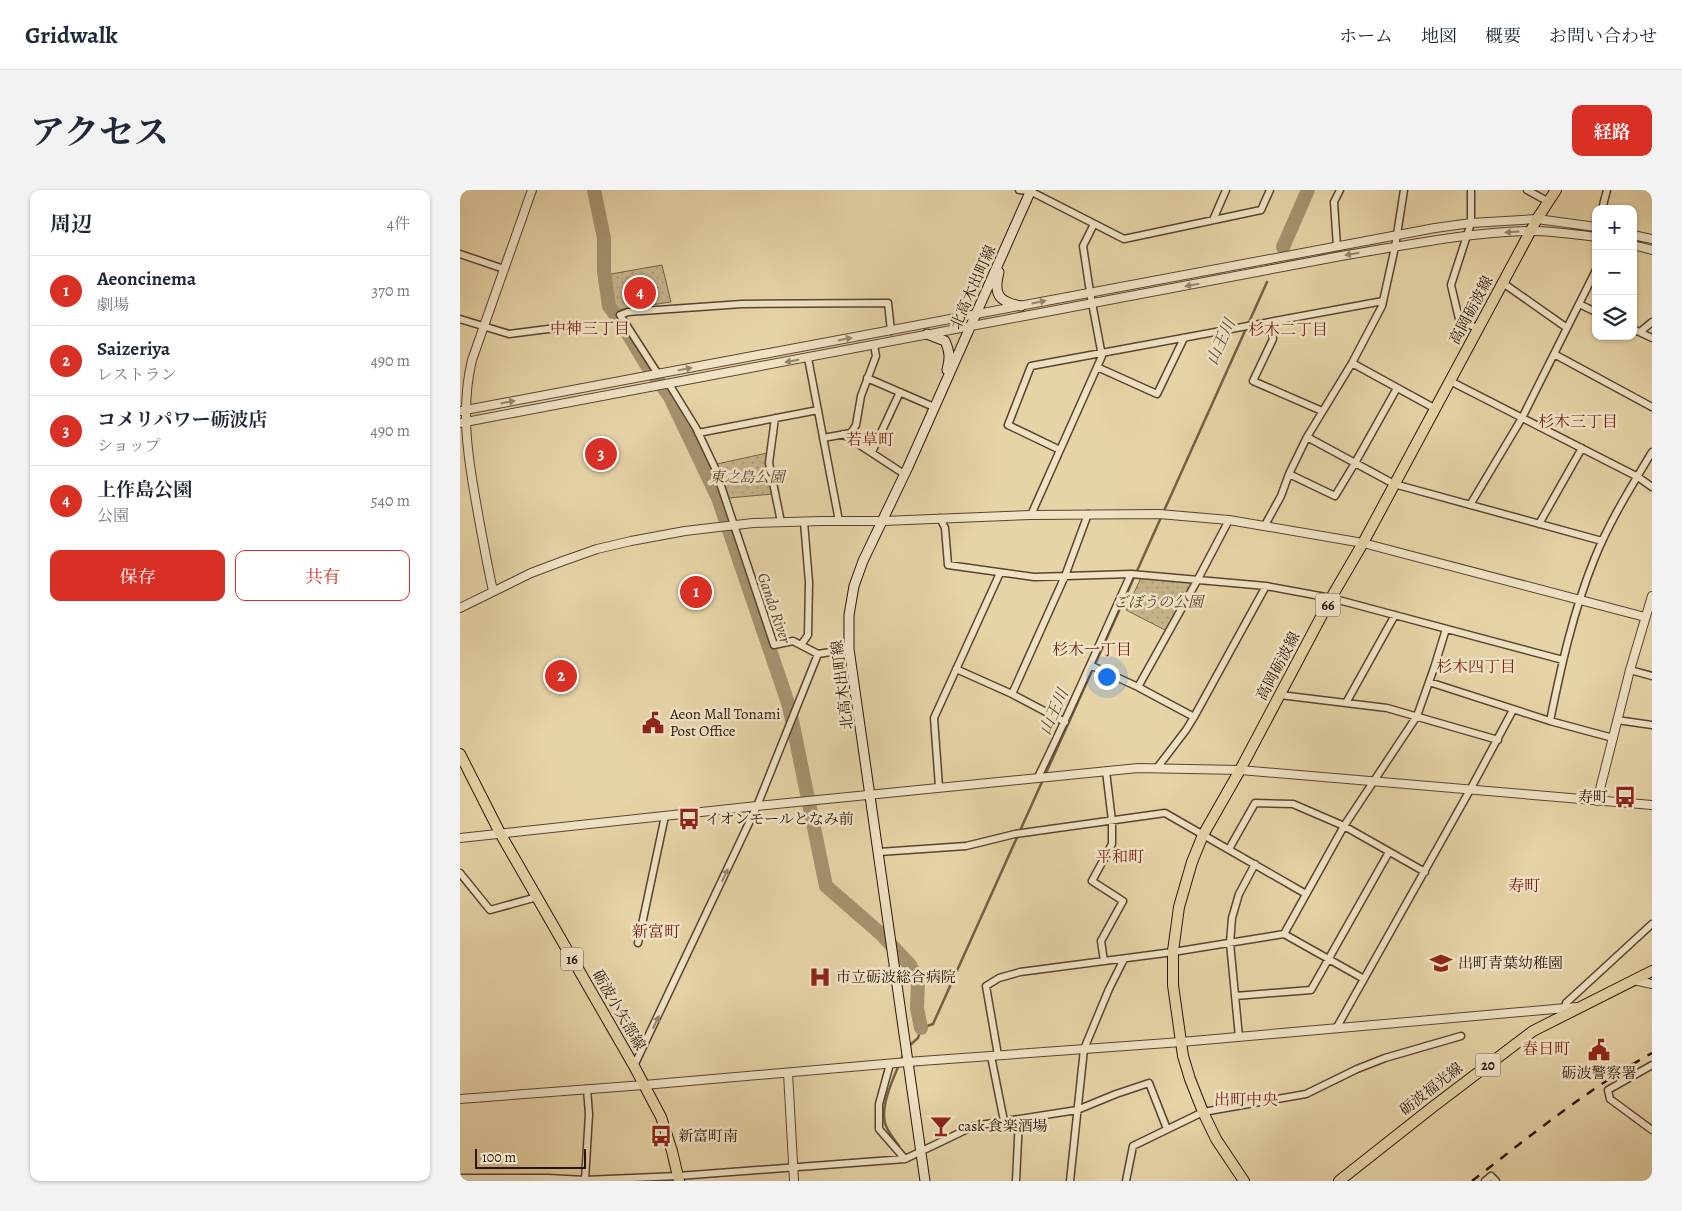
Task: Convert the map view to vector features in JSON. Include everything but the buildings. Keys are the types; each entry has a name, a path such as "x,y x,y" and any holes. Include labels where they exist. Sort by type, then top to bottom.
{"main road":[{"name":"高岡砺波線","path":"1244,1181 1216,1139 1203,1112 1190,1079 1181,1042 1173,985 1173,952 1179,907 1192,862 1203,835 1240,770 1331,598 1363,543 1537,219 1556,190"},
{"name":"北高木出町線","path":"925,1181 849,649 849,615 854,586 863,561 883,521 1030,191"},
{"path":"1006,246 997,280 997,292 1002,300 1008,304 1021,306"},
{"path":"927,334 944,341 949,350 950,362 940,394"},
{"name":"砺波小矢部線","path":"460,754 500,833 634,1066 661,1117 672,1151 678,1179"},
{"name":"砺波福光線","path":"1339,1181 1533,1031 1652,971"}],"street":[{"path":"493,591 462,422 463,411 467,378 532,190"},
{"path":"1019,190 1030,191 1124,239 1261,210 1270,190"},
{"path":"1213,220 1226,190"},
{"path":"1337,247 1334,202 1340,190"},
{"path":"1264,525 1281,496 1289,474 1307,437 1352,362 1383,301 1395,247 1404,190"},
{"path":"1471,190 1471,223 1451,285 1459,319 1478,329"},
{"path":"1527,190 1548,202"},
{"path":"1603,205 1607,190"},
{"path":"463,411 1397,235 1471,223 1537,219 1592,226"},
{"path":"1031,515 1102,356 1083,246 1094,224"},
{"path":"462,422 808,358 1092,302 1467,235 1531,231 1592,236"},
{"path":"1637,236 1652,239"},
{"path":"1637,246 1652,250"},
{"path":"460,254 504,269"},
{"path":"1470,505 1522,418 1592,278"},
{"path":"1503,284 1567,328"},
{"path":"1060,450 1008,425 1031,366 1383,301"},
{"path":"658,374 620,315 628,312 742,304 888,303 891,330"},
{"path":"1579,304 1592,310"},
{"path":"460,319 509,334 556,328"},
{"path":"1271,322 1273,339 1253,381 1322,411"},
{"path":"1640,332 1652,322"},
{"path":"1637,331 1652,338"},
{"path":"1097,367 1157,394 1184,338"},
{"path":"823,438 852,433 856,425 861,396 876,356 874,345"},
{"path":"1554,354 1652,407"},
{"path":"808,358 839,521"},
{"path":"1352,362 1434,408"},
{"path":"867,378 934,407"},
{"path":"1450,381 1638,477 1652,487"},
{"path":"669,384 698,433 715,468 774,645 792,641 818,654 849,649"},
{"path":"1289,474 1334,496 1355,463 1397,388"},
{"path":"872,452 900,392"},
{"path":"698,433 818,410"},
{"path":"775,418 769,463 780,522"},
{"path":"843,434 904,474"},
{"path":"1307,437 1394,484 1602,541"},
{"path":"1540,524 1582,448"},
{"path":"1550,721 1563,660 1580,599 1602,541 1652,452"},
{"path":"1012,694 1065,576 1088,514"},
{"path":"460,608 531,573 598,549 660,535 734,525 1031,515 1159,514 1229,520 1363,543 1644,617"},
{"path":"940,518 946,528 948,566 1034,578 1131,574 1266,586 1331,598 1563,660"},
{"path":"1138,687 1229,520"},
{"path":"801,646 808,635 809,582 804,522"},
{"path":"939,787 934,718 1000,573"},
{"path":"1038,777 1066,722 1131,574"},
{"path":"1157,768 1194,717 1266,586"},
{"path":"1597,801 1644,617 1652,596"},
{"path":"1346,703 1395,615"},
{"path":"1284,934 1344,826 1417,716 1446,629"},
{"path":"634,1066 757,806 818,654"},
{"path":"1090,665 1138,687 1194,717"},
{"path":"956,669 1012,694 1066,722"},
{"path":"1630,670 1652,676"},
{"path":"1429,682 1513,710 1613,738"},
{"path":"1280,695 1387,708 1498,740"},
{"path":"1337,1027 1425,872 1513,710"},
{"path":"1618,720 1652,725"},
{"path":"460,838 1038,777 1157,768 1240,770 1652,805"},
{"path":"1104,961 1101,941 1123,902 1092,880 1112,844 1112,821 1106,771"},
{"path":"1229,849 1255,803 1293,804 1344,826 1425,872"},
{"path":"879,852 966,846 1015,834 1165,813 1306,894"},
{"path":"638,943 665,816"},
{"path":"1235,996 1311,990 1389,852"},
{"path":"1239,1036 1230,944 1232,918 1239,894 1255,864"},
{"path":"460,873 490,910 537,897"},
{"path":"1565,1008 1566,1003 1652,924"},
{"path":"1004,1121 986,986 998,978 1020,972 1230,944 1284,934 1364,979"},
{"path":"1070,1181 1084,1049 1124,958"},
{"path":"1634,980 1652,984"},
{"path":"460,1099 994,1055 1181,1042 1580,1007"},
{"path":"1126,1181 1133,1146 1203,1112 1306,1094 1385,1058 1461,1036"},
{"path":"890,1064 879,1104 879,1128 906,1159"},
{"path":"1652,1065 1608,1090 1610,1099 1652,1130"},
{"path":"788,1073 794,1181"},
{"path":"460,1178 678,1179 906,1159 974,1126 1077,1110 1149,1083 1166,1129"},
{"path":"585,1180 589,1114 587,1089"},
{"path":"1016,1181 1020,1119"},
{"path":"1485,1181 1491,1176 1496,1181"}],"green space":[{"path":"662,265 671,302 616,310 609,285 611,274"},
{"name":"東之島公園","path":"767,453 768,476 773,494 728,498 717,464"},
{"name":"ごぼうの公園","path":"1141,578 1194,581 1167,631 1126,610"}],"waterway":[{"name":"Gando River","path":"594,190 604,238 604,272 609,306 646,364 670,397 718,498 789,706 826,886 881,934 910,965 918,981 917,1008 921,1028"},
{"name":"山王川","path":"1283,247 1308,190"},
{"name":"山王川","path":"909,1046 918,1038 921,1028 933,1024 1267,282"},
{"name":"山王川","path":"899,1146 887,1129 884,1115 887,1097 903,1055"}],"railway":[{"path":"1472,1181 1582,1097 1652,1053"}],"place":[{"name":"上作島公園","path":"640,293"},
{"name":"コメリパワー砺波店","path":"601,454"},
{"name":"Aeoncinema","path":"696,592"},
{"name":"Saizeriya","path":"561,676"},
{"name":"Aeon Mall Tonami Post Office","path":"653,723"},
{"name":"寿町","path":"1625,797"},
{"name":"イオンモールとなみ前","path":"689,819"},
{"name":"出町青葉幼稚園","path":"1441,963"},
{"name":"市立砺波総合病院","path":"820,977"},
{"name":"砺波警察署","path":"1599,1050"},
{"name":"cask 食楽酒場","path":"941,1126"},
{"name":"新富町南","path":"661,1136"}],"district":[{"name":"中神三丁目","path":"590,329"},
{"name":"杉木二丁目","path":"1288,330"},
{"name":"杉木三丁目","path":"1578,422"},
{"name":"若草町","path":"870,440"},
{"name":"杉木一丁目","path":"1092,650"},
{"name":"杉木四丁目","path":"1476,667"},
{"name":"平和町","path":"1120,857"},
{"name":"寿町","path":"1524,886"},
{"name":"新富町","path":"656,932"},
{"name":"春日町","path":"1546,1049"},
{"name":"出町中央","path":"1246,1100"}]}
